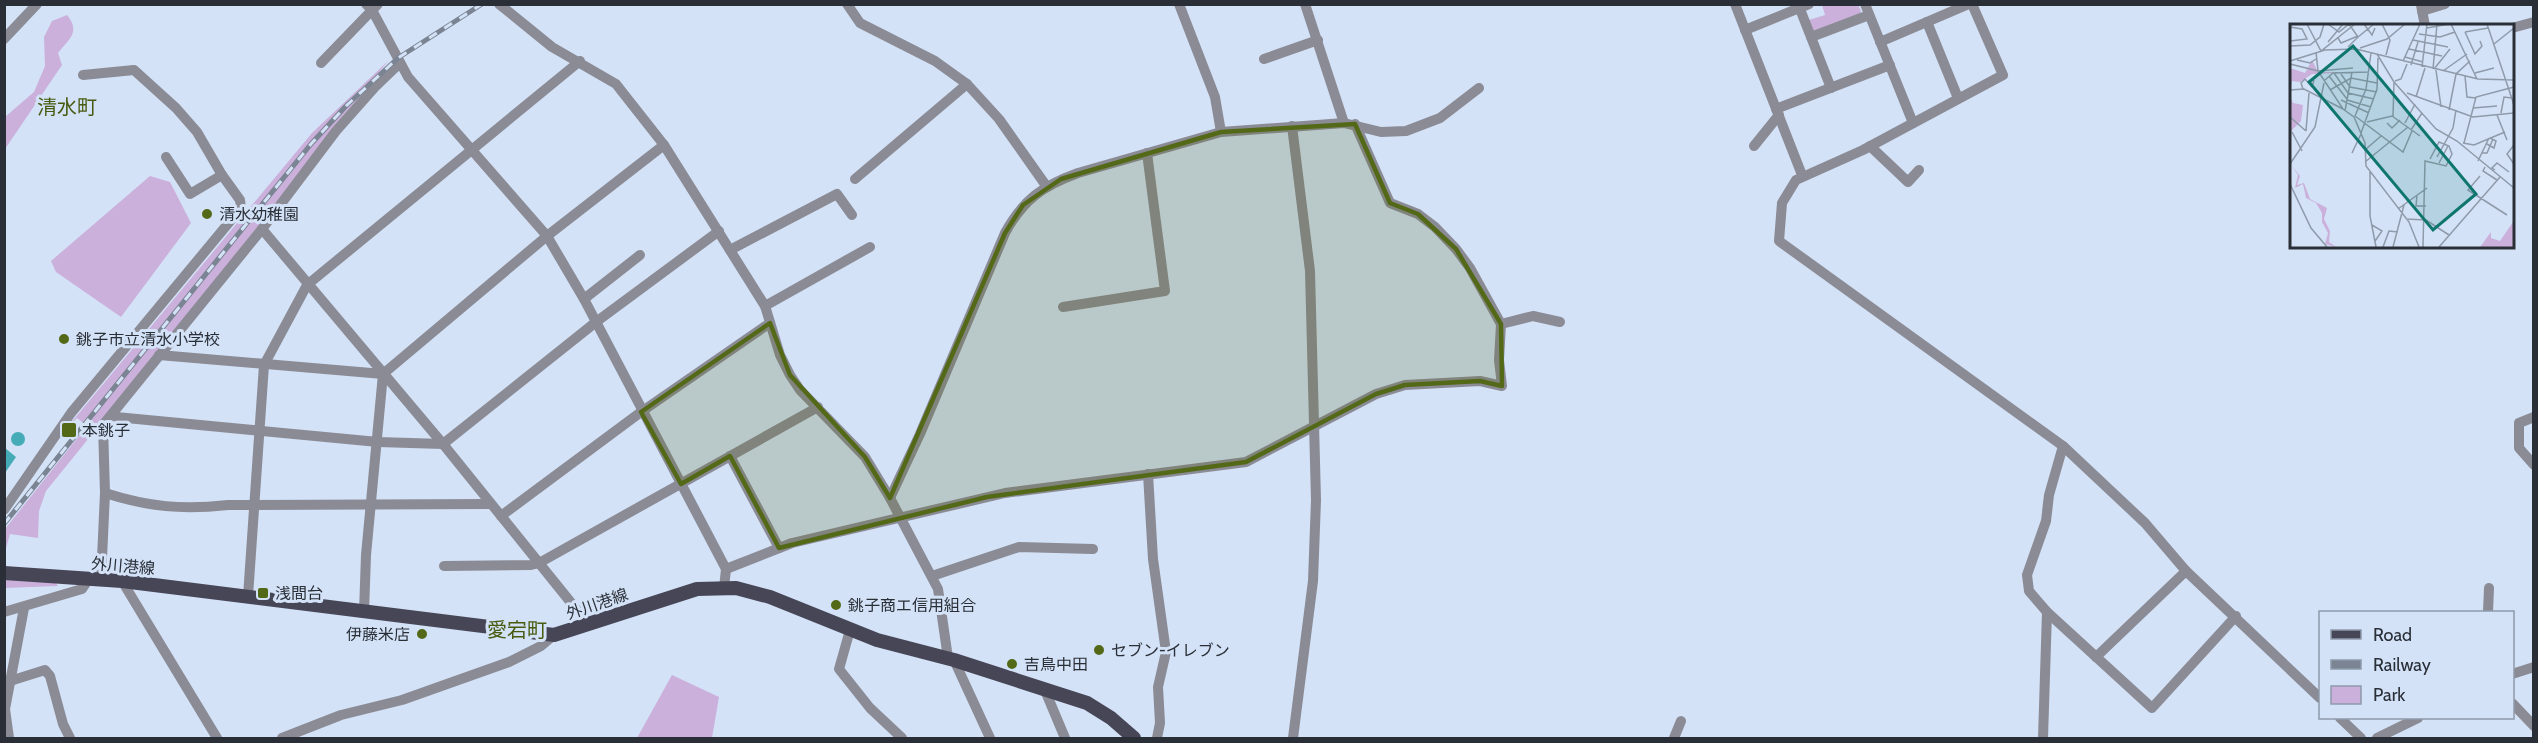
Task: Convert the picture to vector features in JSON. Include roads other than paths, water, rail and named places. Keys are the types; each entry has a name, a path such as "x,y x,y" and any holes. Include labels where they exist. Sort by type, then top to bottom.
{"main road":[{"name":"外川港線","path":"4,573 122,581 554,636 690,591 736,588 770,597 850,630 951,659 1087,703 1111,718 1134,738"}],"street":[{"path":"4,39 37,4"},
{"path":"499,4 552,47 580,61 616,84 664,145 765,306 780,355 790,375 800,390 865,458 890,498 938,589 951,659 990,738"},
{"path":"847,4 860,23 935,61 967,84 999,119 1047,187"},
{"path":"1179,4 1215,97 1221,132"},
{"path":"726,569 792,543 1005,493 1246,462 1376,394 1405,385 1480,381 1502,386 1499,360 1502,324 1456,249 1418,214 1390,203 1350,123 1305,4"},
{"path":"1735,4 1803,175"},
{"path":"1880,42 1971,4 2003,75 1870,146 1803,175 1788,191 1782,203 1779,241 2063,446 2145,523 2186,571 2319,697"},
{"path":"2424,24 2421,8 2445,4"},
{"path":"321,63 372,6 408,77 547,236 584,299 641,412 726,569 724,588"},
{"path":"1745,30 1803,6 1811,37 1831,88"},
{"path":"1811,37 1867,10 1913,123"},
{"path":"1927,22 1958,98"},
{"path":"2514,27 2534,22"},
{"path":"1264,59 1318,40"},
{"path":"249,596 264,365 307,285 580,61"},
{"path":"4,612 24,608 81,589 94,580 105,493 103,425 262,229 357,106 400,63"},
{"path":"1754,146 1777,112 1890,65"},
{"path":"4,510 62,424 241,208 240,200 222,175 197,132 176,108 134,70 83,75"},
{"path":"855,179 967,84"},
{"path":"890,498 1005,233 1023,205 1034,194 1078,173 1221,132 1350,123 1381,132 1406,131 1440,118 1479,88"},
{"path":"1292,126 1310,272 1316,500 1313,581 1293,738"},
{"path":"159,355 383,374 547,236 664,145"},
{"path":"1870,146 1908,182 1919,170"},
{"path":"1064,307 1165,291 1147,153"},
{"path":"166,157 190,194 222,175"},
{"path":"730,250 837,194 852,215"},
{"path":"262,229 442,444 589,625"},
{"path":"112,415 378,442 442,444 596,322 719,231"},
{"path":"765,306 870,248"},
{"path":"584,299 640,255"},
{"path":"1502,324 1533,316 1560,322"},
{"path":"501,516 641,412 770,323"},
{"path":"364,612 383,374"},
{"path":"444,566 539,563 818,407"},
{"path":"2534,417 2519,423 2519,448 2534,465"},
{"path":"2063,446 2049,495 2046,521 2027,575 2029,591 2047,612 2152,708 2236,616"},
{"path":"730,456 779,548"},
{"path":"1148,474 1153,559 1166,652 1158,687 1160,723 1156,738"},
{"path":"105,493 130,501 164,507 489,504"},
{"path":"932,576 1020,547 1093,549"},
{"path":"2096,657 2186,571"},
{"path":"122,581 217,738"},
{"path":"2488,611 2489,588"},
{"path":"9,738 5,709 24,608"},
{"path":"2043,738 2047,612"},
{"path":"850,630 839,669 870,708 902,738"},
{"path":"282,738 341,715 402,700 509,662 541,646 554,636"},
{"path":"2514,673 2534,667"},
{"path":"10,681 45,670 50,676 63,724 70,738"},
{"path":"1044,688 1065,738"},
{"path":"2514,705 2534,726"},
{"path":"2342,719 2361,738"},
{"path":"2377,738 2414,719"},
{"path":"1674,738 1681,721"}],"water":[{"path":"18,432 23,434 25,439 23,444 18,446 13,444 11,439 13,434"},
{"path":"5,448 16,457 5,473"}],"railway":[{"path":"4,524 311,144 346,106 398,58 482,4"}],"place":[{"name":"清水幼稚園","path":"207,214"},
{"name":"銚子市立清水小学校","path":"64,339"},
{"name":"本銚子","path":"69,430"},
{"name":"浅間台","path":"263,593"},
{"name":"銚子商エ信用組合","path":"836,605"},
{"name":"伊藤米店","path":"422,634"},
{"name":"セブン-イレブン","path":"1099,650"},
{"name":"吉鳥中田","path":"1012,664"}],"district":[{"name":"清水町","path":"67,107"},
{"name":"愛宕町","path":"517,630"}]}
